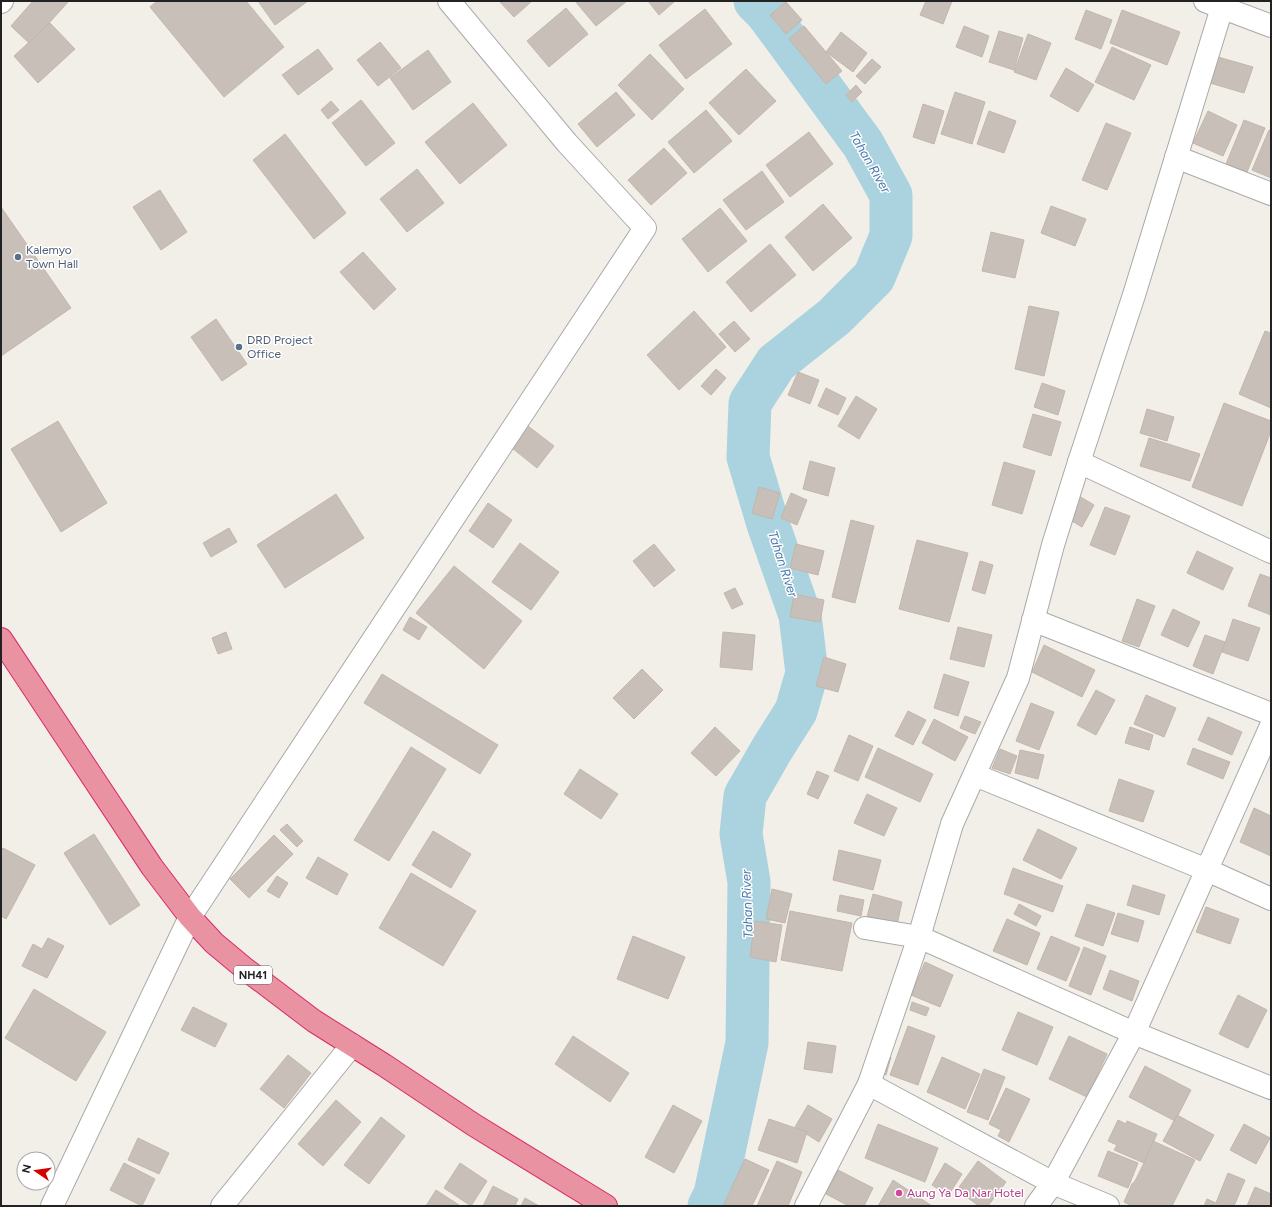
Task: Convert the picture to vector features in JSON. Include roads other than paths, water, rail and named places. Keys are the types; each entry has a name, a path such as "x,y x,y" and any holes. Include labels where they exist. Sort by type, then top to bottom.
{"highway":[{"name":"NH41","path":"1,639 152,867 190,917 214,943 244,968 314,1021 384,1065 582,1199 606,1206"}],"street":[{"path":"52,1206 190,917 645,228 567,143 449,1"},
{"path":"806,1206 869,1084 919,937 952,824 1018,678 1053,545 1134,295 1176,158 1217,3 1271,26"},
{"path":"1176,158 1271,194"},
{"path":"1079,462 1271,552"},
{"path":"1033,620 1271,714"},
{"path":"1036,1206 1054,1183 1134,1033 1271,726"},
{"path":"974,774 1207,870 1271,899"},
{"path":"865,928 919,937 1134,1033 1271,1088"},
{"path":"222,1206 352,1045"},
{"path":"869,1084 1054,1183 1108,1206"}],"waterway":[{"name":"Tahan River","path":"709,1206 715,1194 747,1043 749,882 741,834 745,796 796,711 807,673 800,615 768,524 748,457 750,403 776,363 834,317 874,277 891,236 891,195 863,144 766,12 755,1"}],"place":[{"name":"Kalemyo Town Hall","path":"18,257"},
{"name":"DRD Project Office","path":"239,347"},
{"name":"Aung Ya Da Nar Hotel","path":"899,1193"}]}
